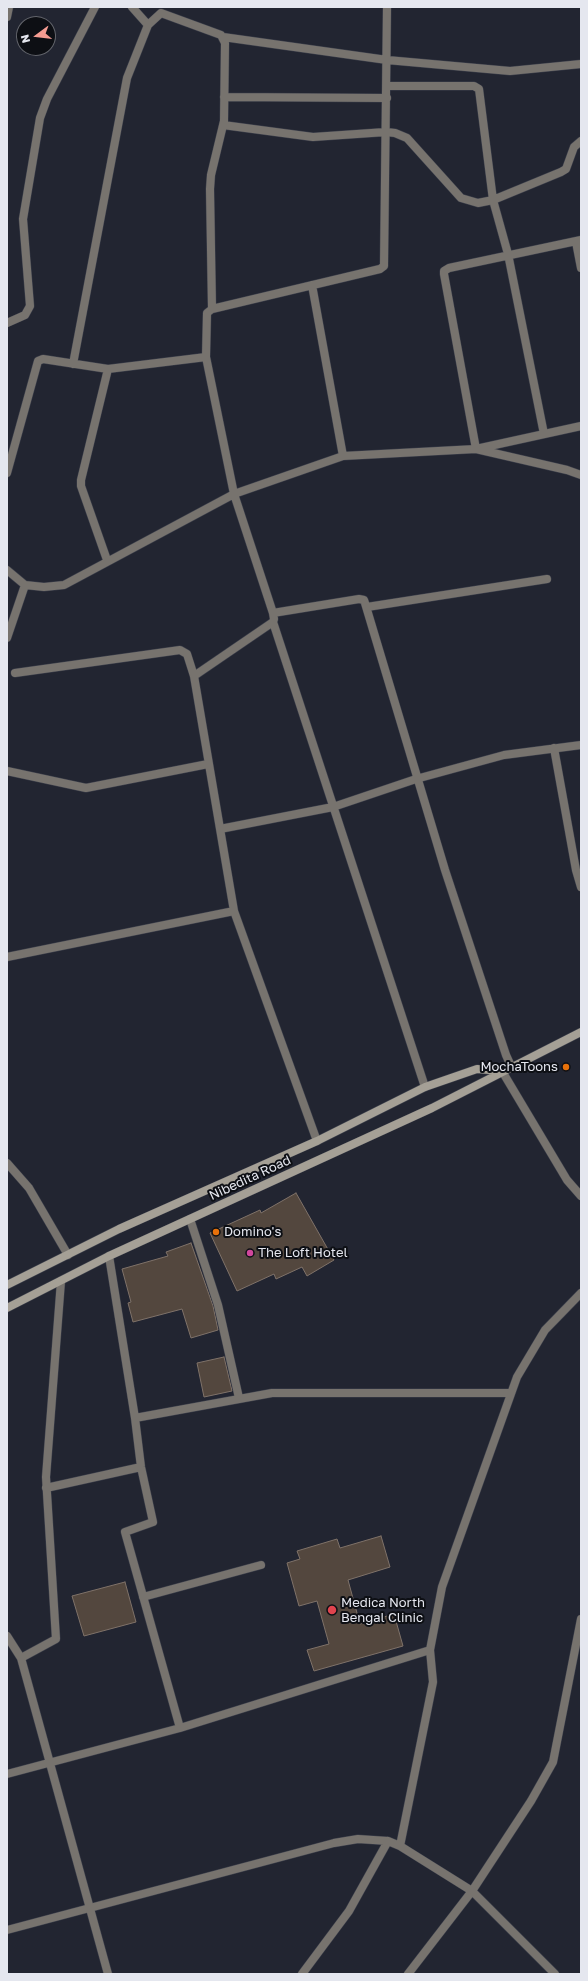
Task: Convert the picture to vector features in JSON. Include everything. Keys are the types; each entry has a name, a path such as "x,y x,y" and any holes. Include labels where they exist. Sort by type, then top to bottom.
{"street":[{"path":"7,17 9,7"},
{"path":"7,323 25,315 29,312 30,306 23,219 40,118 47,99 95,7"},
{"path":"132,7 148,25"},
{"path":"387,7 384,266 380,269 212,309 207,313 206,357 234,494 273,613 273,622 426,1087"},
{"path":"73,364 127,78 148,25 157,15 163,13 223,37 387,60 510,71 581,64"},
{"path":"212,309 210,189 211,175 223,125 225,43 223,37"},
{"path":"387,86 477,87 479,92 493,200 508,254 544,434"},
{"path":"224,97 387,98"},
{"path":"223,125 312,137 386,132 395,133 407,138 462,198 478,204 493,200 564,170 574,147 581,141"},
{"path":"476,448 444,271 449,268 508,254 578,241 581,268"},
{"path":"312,285 343,456"},
{"path":"7,473 38,361 43,359 108,369 206,357"},
{"path":"107,560 81,486 81,480 108,369"},
{"path":"7,570 25,585 44,587 64,585 107,560 234,494 343,456 476,448 581,426"},
{"path":"476,448 567,470 581,475"},
{"path":"367,607 547,579"},
{"path":"7,638 25,585"},
{"path":"273,613 359,599 364,600 416,778 498,1033 511,1066"},
{"path":"194,676 273,622"},
{"path":"15,673 180,650 186,654 194,676 234,911 317,1141"},
{"path":"220,829 333,807 416,778 504,755 581,745"},
{"path":"554,748 576,870 581,887"},
{"path":"7,771 86,788 208,764"},
{"path":"7,957 234,911"},
{"name":"Nibedita Road","path":"7,1308 109,1256 432,1108 511,1066 581,1032"},
{"name":"Nibedita Road","path":"7,1285 119,1229 317,1141 426,1087 476,1069 502,1071"},
{"path":"502,1071 567,1180 581,1196"},
{"path":"7,1163 29,1188 68,1255"},
{"path":"190,1219 218,1305 240,1398"},
{"path":"109,1256 135,1418 141,1467 153,1522 125,1532 180,1728"},
{"path":"21,1658 56,1639 46,1488 61,1281"},
{"path":"400,1846 433,1682 430,1650 442,1587 517,1377 545,1330 581,1293"},
{"path":"135,1418 280,1392 511,1393"},
{"path":"46,1488 141,1467"},
{"path":"143,1597 261,1565"},
{"path":"408,1974 472,1891 532,1801 553,1762 581,1619"},
{"path":"7,1636 21,1658 91,1907 108,1974"},
{"path":"7,1774 180,1728 430,1650"},
{"path":"7,1930 334,1843 358,1839 388,1841 400,1846 472,1891 555,1974"},
{"path":"302,1974 349,1911 388,1841"}],"building":[{"path":"296,1193 334,1260 307,1276 302,1267 276,1279 274,1274 237,1291 210,1233 260,1210 261,1213"},
{"path":"191,1243 213,1306 218,1330 191,1338 182,1309 133,1322 128,1303 131,1302 122,1269 168,1256 166,1252"},
{"path":"224,1357 232,1391 204,1397 197,1363"},
{"path":"381,1536 390,1567 348,1580 360,1624 394,1614 403,1646 314,1671 307,1650 329,1644 317,1601 299,1606 287,1563 300,1559 297,1551 337,1539 340,1548"},
{"path":"125,1582 136,1622 84,1636 72,1596"}],"place":[{"name":"MochaToons","path":"566,1067"},
{"name":"Domino's","path":"216,1232"},
{"name":"The Loft Hotel","path":"250,1253"},
{"name":"Medica North Bengal Clinic","path":"332,1610"}]}
